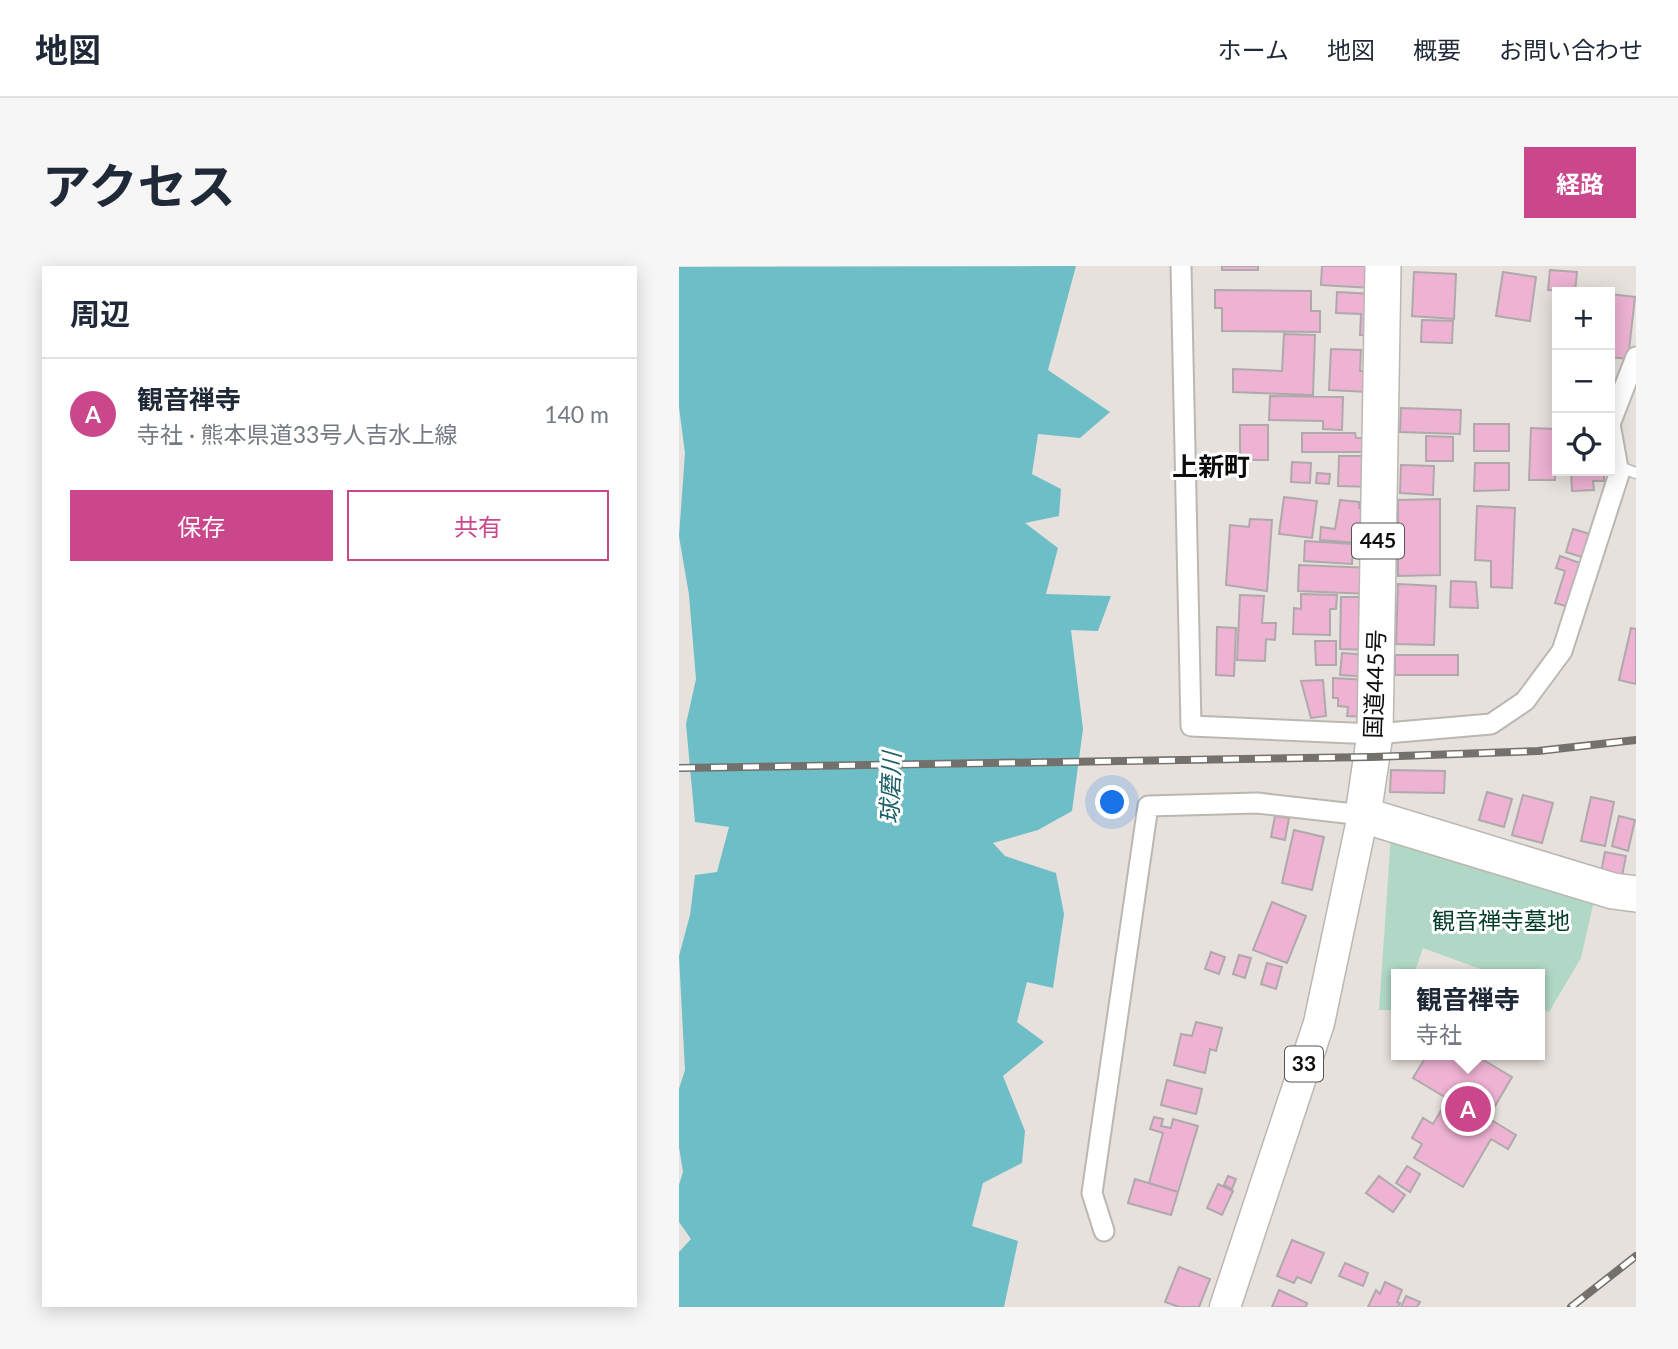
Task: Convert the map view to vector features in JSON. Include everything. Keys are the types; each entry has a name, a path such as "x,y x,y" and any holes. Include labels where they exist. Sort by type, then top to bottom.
{"highway":[{"name":"国道445号","path":"1363,815 1375,734 1383,266"},
{"path":"1363,815 1613,891 1636,894"}],"main road":[{"name":"33","path":"1225,1307 1319,1023 1363,815"}],"street":[{"path":"1181,266 1191,726 1375,734 1491,724 1525,701 1562,651 1619,474 1627,470 1615,438"},
{"path":"1614,413 1636,357"},
{"path":"1104,1231 1092,1193 1148,806 1257,803 1363,815"}],"green space":[{"name":"観音禅寺墓地","path":"1391,835 1595,896 1581,958 1549,1012 1545,1010 1545,969 1480,969 1423,948 1416,969 1391,969 1391,1010 1379,1010"}],"water":[{"name":"球磨川","path":"1076,266 1048,370 1110,412 1080,438 1038,434 1032,474 1061,489 1059,516 1025,523 1058,548 1046,594 1111,596 1098,631 1071,630 1083,729 1072,811 1038,830 993,843 1005,856 1056,873 1064,914 1053,988 1027,982 1017,1022 1044,1042 1003,1076 1025,1131 1022,1163 983,1183 972,1226 1018,1241 1004,1307 679,1307 679,1252 691,1239 679,1222 679,1185 683,1172 679,1147 679,1089 685,1070 679,956 690,915 695,875 717,872 729,827 695,822 686,724 696,679 689,595 679,536 685,453 679,407 679,267"}],"building":[{"path":"1222,266 1258,266 1258,270 1222,270"},
{"path":"1322,266 1374,266 1372,288 1321,285"},
{"path":"1550,270 1577,272 1576,287 1552,287 1552,290 1548,290"},
{"path":"1414,272 1456,274 1454,319 1412,316"},
{"path":"1503,272 1536,277 1530,321 1496,316"},
{"path":"1215,290 1311,291 1311,311 1320,311 1320,332 1222,331 1222,308 1215,308"},
{"path":"1337,292 1374,294 1372,335 1360,335 1361,314 1336,313"},
{"path":"1615,295 1635,297 1628,359 1615,358"},
{"path":"1422,320 1453,321 1452,343 1421,342"},
{"path":"1284,334 1315,335 1313,395 1233,392 1233,369 1282,371"},
{"path":"1331,349 1361,350 1360,371 1369,371 1368,392 1329,390"},
{"path":"1270,396 1343,397 1342,430 1323,429 1323,421 1269,420"},
{"path":"1401,408 1461,410 1460,434 1400,432"},
{"path":"1474,424 1509,424 1509,451 1474,451"},
{"path":"1240,425 1268,425 1268,460 1240,460"},
{"path":"1531,428 1552,429 1552,476 1555,476 1555,480 1529,480"},
{"path":"1302,433 1355,433 1356,438 1372,438 1371,452 1302,452"},
{"path":"1426,436 1453,437 1453,461 1426,461"},
{"path":"1339,456 1375,456 1374,487 1338,486"},
{"path":"1292,462 1311,463 1310,483 1291,482"},
{"path":"1475,463 1509,463 1509,490 1474,491"},
{"path":"1401,465 1434,466 1433,495 1400,493"},
{"path":"1317,473 1330,474 1329,484 1316,483"},
{"path":"1571,476 1604,476 1604,481 1593,481 1594,490 1572,491"},
{"path":"1284,497 1317,501 1312,538 1279,534"},
{"path":"1440,499 1440,575 1398,576 1398,500"},
{"path":"1340,500 1359,502 1359,508 1374,509 1371,544 1320,540 1321,527 1335,529"},
{"path":"1477,506 1515,508 1512,588 1491,587 1491,561 1475,560"},
{"path":"1250,519 1272,520 1267,591 1226,585 1230,525 1249,527"},
{"path":"1573,529 1593,535 1585,558 1566,552"},
{"path":"1305,541 1353,544 1352,564 1304,561"},
{"path":"1560,556 1583,564 1569,607 1555,603 1565,571 1556,568"},
{"path":"1299,565 1372,568 1371,594 1298,591"},
{"path":"1451,581 1476,582 1478,608 1450,607"},
{"path":"1398,584 1436,586 1434,645 1396,644"},
{"path":"1301,594 1337,595 1336,609 1330,609 1330,635 1293,634 1294,608 1301,609"},
{"path":"1240,595 1264,596 1262,623 1276,623 1275,640 1266,639 1265,661 1237,660"},
{"path":"1341,597 1370,597 1369,650 1340,649"},
{"path":"1217,627 1236,628 1234,676 1216,675"},
{"path":"1631,628 1636,629 1636,684 1619,680"},
{"path":"1315,641 1336,641 1336,665 1316,665"},
{"path":"1342,653 1370,655 1369,677 1340,675"},
{"path":"1395,655 1458,655 1458,675 1395,675"},
{"path":"1333,678 1369,680 1368,717 1347,716 1348,707 1338,706 1338,698 1333,698"},
{"path":"1323,680 1326,716 1311,718 1301,681"},
{"path":"1391,770 1445,771 1444,793 1390,792"},
{"path":"1487,792 1512,799 1504,827 1479,820"},
{"path":"1523,795 1553,803 1542,843 1512,835"},
{"path":"1591,797 1614,802 1605,846 1581,841"},
{"path":"1275,816 1289,818 1285,840 1271,837"},
{"path":"1619,816 1635,820 1628,851 1612,846"},
{"path":"1294,830 1324,837 1312,890 1282,883"},
{"path":"1605,852 1626,856 1621,881 1600,877"},
{"path":"1272,902 1306,916 1287,963 1253,950"},
{"path":"1211,952 1225,957 1219,974 1205,969"},
{"path":"1239,955 1251,958 1245,978 1233,974"},
{"path":"1267,963 1282,967 1276,989 1261,984"},
{"path":"1196,1022 1222,1028 1216,1051 1210,1049 1205,1073 1174,1065 1181,1034 1192,1036"},
{"path":"1424,1060 1483,1060 1512,1077 1488,1118 1516,1135 1508,1149 1491,1139 1463,1187 1414,1158 1422,1144 1412,1138 1423,1118 1433,1124 1448,1099 1413,1078"},
{"path":"1167,1080 1202,1089 1196,1114 1161,1105"},
{"path":"1154,1117 1163,1119 1161,1126 1171,1128 1173,1119 1198,1126 1178,1192 1149,1183 1163,1133 1150,1129"},
{"path":"1407,1166 1420,1174 1410,1192 1396,1183"},
{"path":"1228,1176 1236,1179 1232,1189 1224,1185"},
{"path":"1379,1176 1405,1195 1393,1212 1366,1193"},
{"path":"1135,1179 1178,1192 1171,1215 1128,1203"},
{"path":"1218,1184 1233,1191 1222,1215 1207,1208"},
{"path":"1292,1240 1324,1253 1311,1283 1297,1277 1294,1283 1277,1276"},
{"path":"1345,1263 1368,1273 1363,1286 1339,1276"},
{"path":"1179,1267 1210,1279 1199,1307 1179,1307 1165,1302"},
{"path":"1385,1282 1402,1290 1397,1302 1400,1303 1398,1307 1368,1307 1376,1290 1380,1294"},
{"path":"1279,1290 1307,1303 1306,1307 1272,1307"},
{"path":"1406,1296 1420,1302 1417,1307 1401,1307"}],"railway":[{"path":"679,768 1372,757 1538,751 1636,740"},
{"path":"1571,1307 1636,1256"}],"place":[{"name":"観音禅寺","path":"1468,1109"}],"district":[{"name":"上新町","path":"1211,467"}]}
